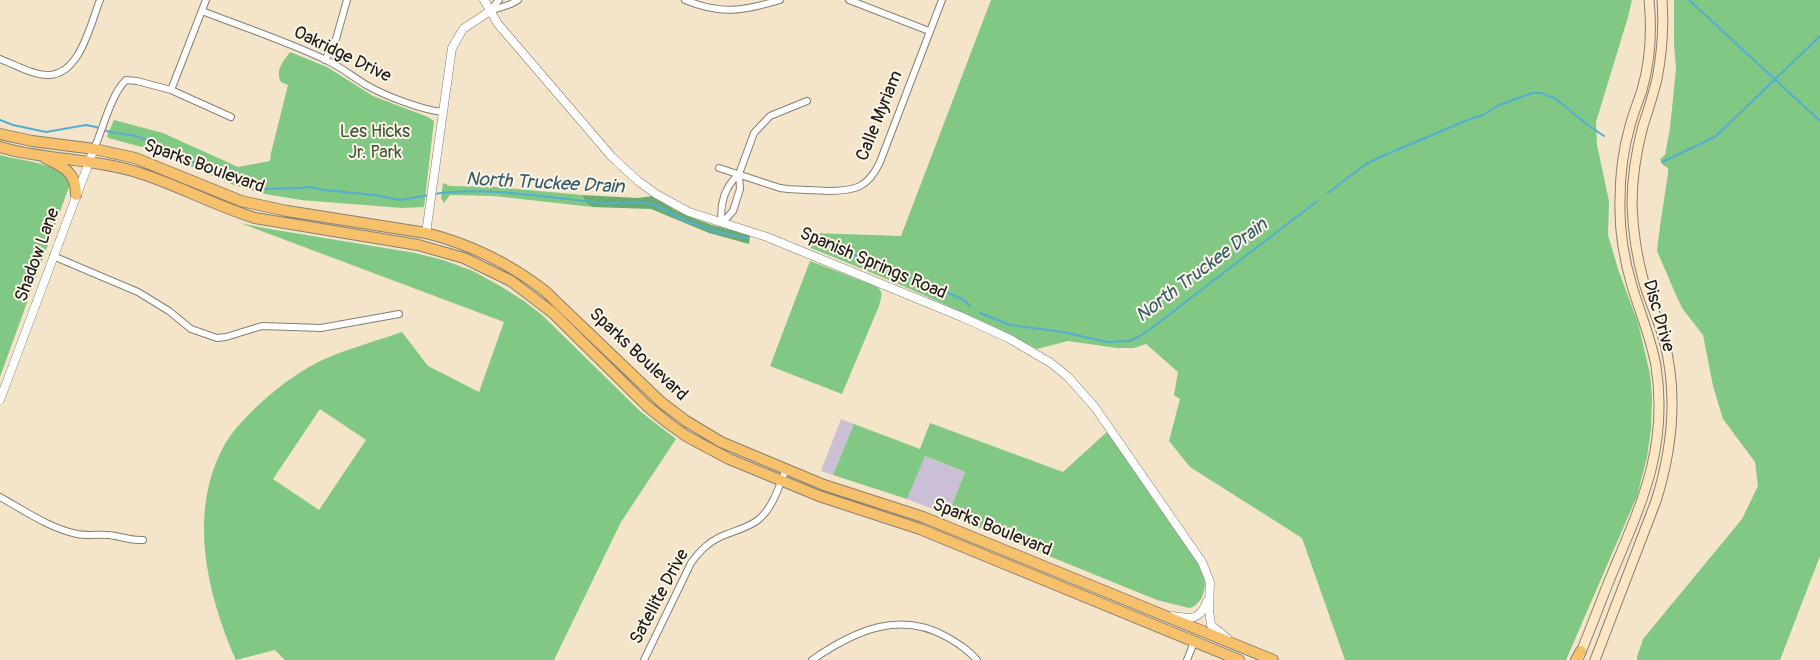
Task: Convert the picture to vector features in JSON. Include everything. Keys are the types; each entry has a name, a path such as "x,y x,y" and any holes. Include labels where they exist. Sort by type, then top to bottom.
{"main road":[{"name":"Disc Drive","path":"1578,657 1645,496 1657,441 1658,401 1656,367 1650,336 1632,287 1625,257 1620,204 1620,185 1626,142 1646,73 1650,28 1650,0"},
{"name":"Disc Drive","path":"1595,660 1662,482 1671,428 1671,393 1667,358 1664,342 1640,266 1632,206 1632,188 1638,146 1659,65 1663,30 1662,0"},
{"name":"Sparks Boulevard","path":"0,134 32,141 94,149 135,158 241,201 287,212 426,233 484,253 527,276 562,306 638,381 673,411 721,442 824,484 914,514 1274,660"},
{"name":"Sparks Boulevard","path":"0,147 37,155 89,161 133,171 234,212 261,219 418,245 464,258 511,281 533,296 553,313 647,406 686,436 729,459 819,496 920,529 1239,660"},
{"path":"37,155 61,166 70,173 76,185 76,195"},
{"path":"305,226 345,228 418,238 426,233 433,241 452,249 464,258"},
{"path":"1086,584 1120,602 1188,633 1192,636 1194,642 1203,639 1258,660"}],"street":[{"path":"0,59 40,74 63,72 70,67 78,55 100,0"},
{"path":"171,90 206,0"},
{"path":"325,60 336,39 347,0"},
{"name":"Spanish Springs Road","path":"484,0 498,24 622,167 644,186 673,204 705,218 750,231 789,246 962,317 1010,339 1051,363 1068,376 1094,406 1167,511 1207,573 1210,582 1211,625 1220,634 1243,648"},
{"path":"490,11 499,0"},
{"path":"426,233 450,59 455,41 469,24 490,11 518,0"},
{"path":"685,0 718,10 738,11 758,3 780,0"},
{"path":"849,0 930,31"},
{"name":"Calle Myriam","path":"719,168 788,189 842,191 851,190 865,184 872,177 880,162 942,0"},
{"name":"Oakridge Drive","path":"202,12 325,60 345,70 374,89 426,109 443,112"},
{"path":"94,149 119,88 129,79 171,90 230,117"},
{"path":"722,223 733,211 740,189 739,174 747,149 758,127 778,112 807,101"},
{"name":"Shadow Lane","path":"0,400 94,149"},
{"path":"722,223 720,208 728,185 739,174"},
{"path":"53,256 138,292 169,311 191,328 217,338 262,326 321,328 399,314"},
{"name":"Satellite Drive","path":"644,660 698,553 716,539 748,526 757,520 770,506 786,469"},
{"path":"0,497 62,530 90,536 108,535 143,540"},
{"path":"1157,612 1189,618 1196,617 1203,610 1210,595"},
{"path":"812,660 826,650 865,630 900,623 914,624 934,630 967,648 977,660"},
{"path":"1186,660 1194,642"}],"shaded area":[{"path":"841,419 854,424 833,475 821,471"},
{"path":"924,456 965,472 948,515 907,499"}],"green space":[{"path":"991,0 1632,0 1596,122 1597,145 1609,201 1608,235 1618,269 1638,323 1650,374 1652,397 1651,429 1647,457 1637,496 1566,660 1345,660 1302,538 1190,467 1169,441 1180,399 1174,395 1178,372 1146,344 1134,348 1117,348 1068,341 1037,349 926,296 811,248 812,233 901,236"},
{"path":"1674,0 1820,0 1820,556 1780,660 1637,660 1643,639 1742,519 1758,486 1755,462 1723,419 1713,386 1703,335 1682,308 1657,251 1668,174 1668,168 1663,165 1660,159 1665,155 1670,128 1676,69"},
{"name":"Les Hicks Jr. Park","path":"290,52 327,67 373,96 434,121 424,207 402,208 301,200 265,194 234,185 153,150 108,138 107,136 114,120 163,133 238,167 270,161 288,85 281,82 279,70"},
{"path":"0,155 49,167 58,171 70,184 0,377"},
{"path":"443,183 450,186 496,187 582,195 586,203 592,207 494,196 450,195 444,203 441,198"},
{"path":"582,195 638,198 653,196 675,210 693,218 750,235 749,244 709,233 651,209 592,207 586,203"},
{"path":"240,223 415,253 443,260 473,271 524,301 542,315 641,412 676,439 621,522 554,660 285,660 275,650 236,660 217,608 210,580 205,552 204,524 213,470 232,433 263,401 286,382 309,367 343,352 402,332 428,366 479,392 504,322","holes":["320,409 366,440 319,510 273,479"]},
{"path":"810,261 875,286 881,292 879,306 842,394 770,366"},
{"path":"930,423 1063,472 1108,431 1198,563 1205,582 1204,592 1200,601 1189,608 1157,600 948,515 965,472 925,456 907,499 833,475 854,424 920,449"}],"waterway":[{"path":"1689,0 1820,121"},
{"name":"North Truckee Drain","path":"1662,162 1715,137 1820,36"},
{"name":"North Truckee Drain","path":"1328,193 1366,164 1380,157 1483,115 1499,105 1532,93 1541,93 1556,99 1604,136"},
{"name":"North Truckee Drain","path":"0,120 13,125 46,132 86,125 110,132 136,136 208,169 263,189 310,187 401,200 429,195"},
{"name":"North Truckee Drain","path":"434,194 475,191 603,203 647,203 653,204 698,226 747,238"},
{"name":"North Truckee Drain","path":"980,313 1010,325 1063,332 1107,342 1129,341 1149,330 1316,202"},
{"name":"North Truckee Drain","path":"813,242 857,256 879,270 912,278 935,287 962,299 970,306"}]}
